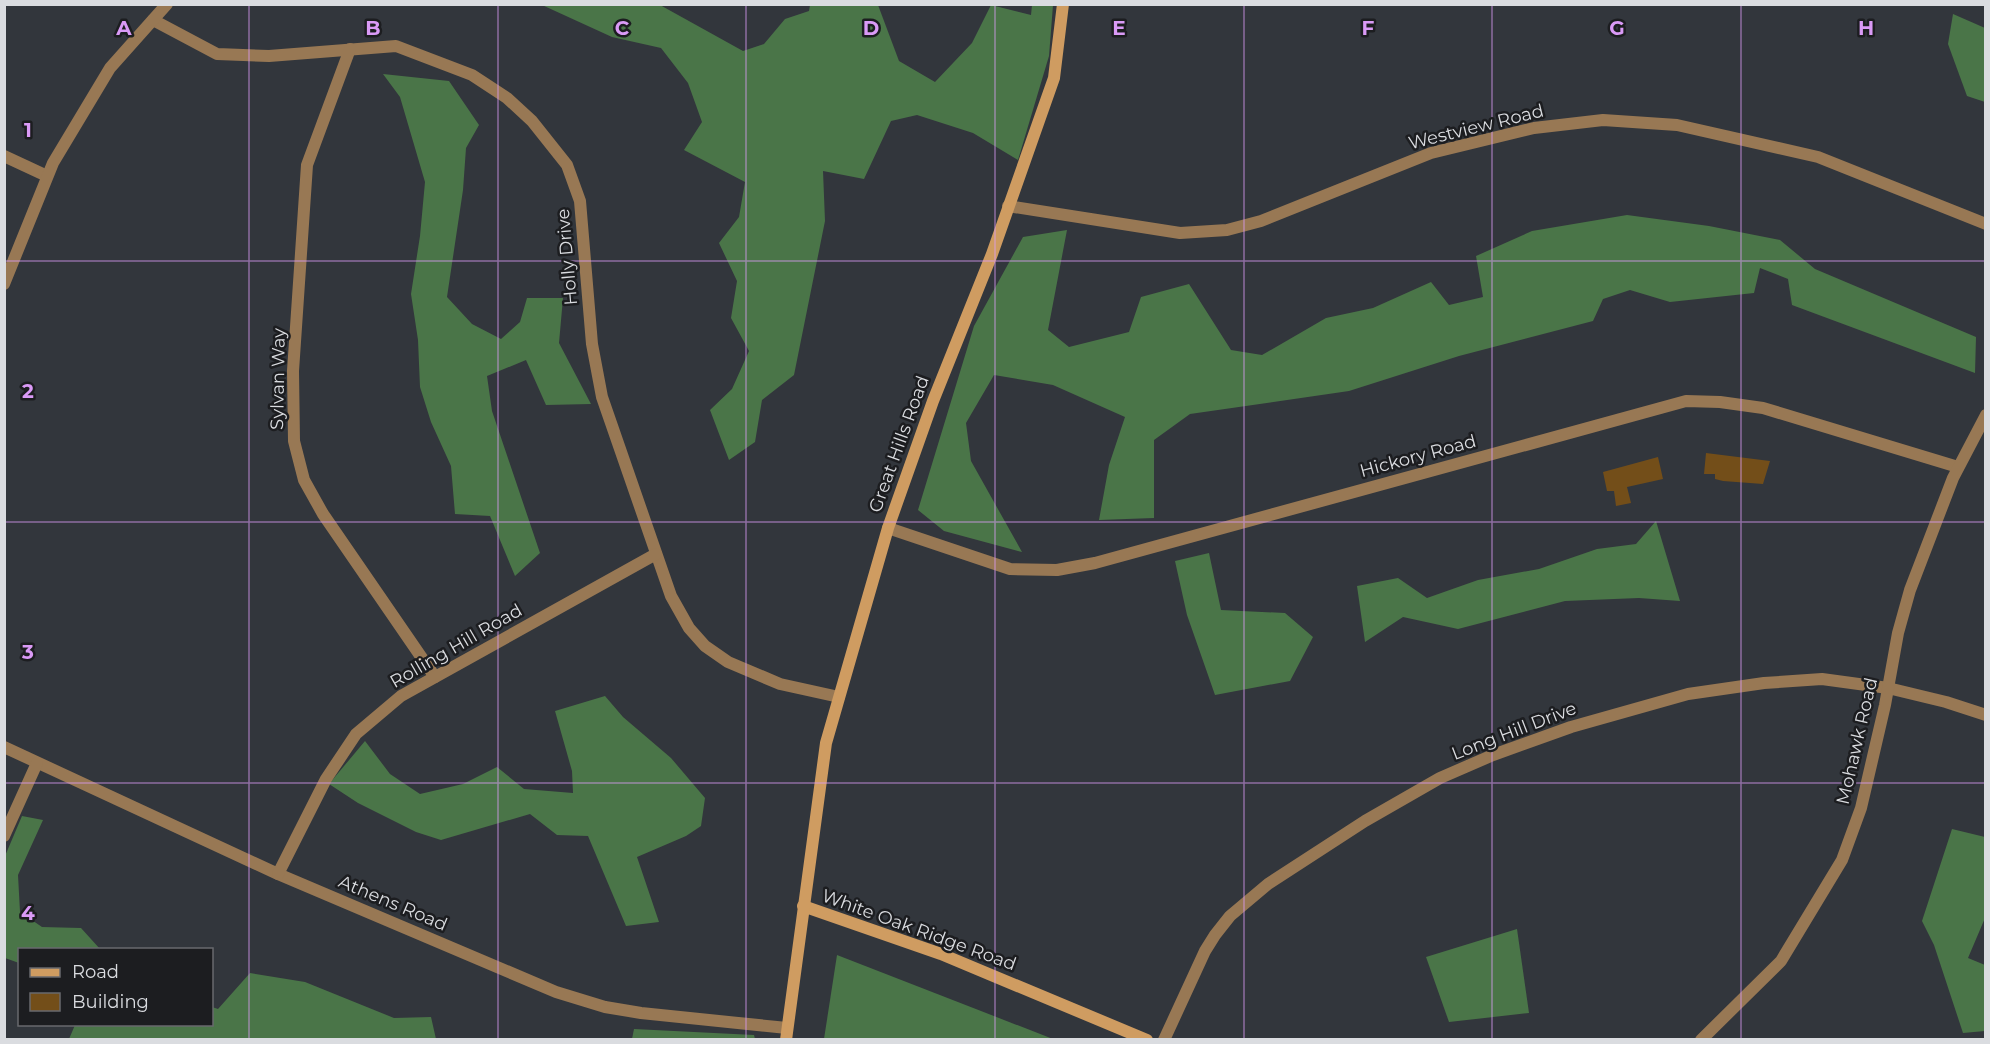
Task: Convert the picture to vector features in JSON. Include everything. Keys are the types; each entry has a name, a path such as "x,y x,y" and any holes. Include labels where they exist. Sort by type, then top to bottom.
{"street":[{"path":"4,284 53,163 110,68 166,4"},
{"name":"Great Hills Road","path":"803,906 826,743 839,697 888,528 933,400 992,254 1054,78 1063,4"},
{"name":"Holly Drive","path":"153,20 217,54 269,56 396,46 472,75 507,98 532,121 567,165 580,201 592,344 602,397 671,596 689,628 705,646 728,662 780,684 839,697"},
{"name":"Sylvan Way","path":"350,50 307,165 293,371 294,441 304,480 323,514 435,677"},
{"name":"Westview Road","path":"1008,206 1180,233 1227,230 1261,221 1431,153 1534,128 1603,120 1677,125 1818,157 1986,224"},
{"path":"4,156 48,176"},
{"name":"Hickory Road","path":"888,528 1010,569 1057,570 1095,563 1686,402 1720,402 1762,408 1958,467"},
{"name":"Mohawk Road","path":"1701,1040 1781,961 1842,860 1862,808 1898,633 1910,590 1931,531 1958,467 1986,415"},
{"name":"Rolling Hill Road","path":"278,874 326,779 356,734 401,696 656,554"},
{"name":"Long Hill Drive","path":"1164,1040 1205,951 1230,916 1278,878 1365,821 1440,778 1493,755 1571,727 1688,694 1764,683 1822,679 1888,688 1946,702 1986,716"},
{"name":"Athens Road","path":"4,747 278,874 556,992 605,1006 641,1013 787,1034"},
{"path":"4,836 37,763"},
{"name":"White Oak Ridge Road","path":"787,1034 803,906 941,954 1147,1040"}],"green space":[{"path":"542,5 660,5 743,51 764,44 785,19 809,11 810,5 878,5 899,61 935,82 972,43 991,5 1031,15 1032,5 1053,5 1049,56 1018,160 973,133 917,115 891,121 864,179 823,171 825,221 794,375 762,400 755,442 729,460 710,410 732,389 749,351 731,318 737,281 719,243 739,217 745,182 684,150 702,122 688,83 661,48 612,37"},
{"path":"1953,14 1985,28 1985,102 1967,96 1948,44"},
{"path":"383,74 449,81 479,125 466,148 463,190 447,297 472,324 501,339 520,322 527,298 563,298 559,343 591,404 546,405 526,360 487,376 492,411 540,553 515,576 490,516 455,514 451,466 431,422 420,387 418,340 411,294 425,182 400,97"},
{"path":"1627,215 1709,226 1780,240 1815,269 1976,337 1975,373 1792,305 1788,279 1760,268 1754,293 1670,302 1630,290 1603,299 1593,321 1459,356 1349,391 1190,414 1154,440 1154,518 1099,520 1109,465 1125,417 1053,385 994,375 966,423 971,461 1022,552 944,531 918,510 974,326 1023,237 1067,230 1048,330 1069,347 1129,332 1141,297 1189,284 1231,350 1262,355 1326,318 1373,308 1431,282 1449,305 1483,297 1476,256 1532,231"},
{"path":"1656,521 1680,601 1639,598 1565,601 1458,629 1403,617 1365,642 1357,586 1398,578 1427,598 1478,580 1539,569 1597,549 1636,544"},
{"path":"1209,553 1221,610 1285,613 1313,637 1290,681 1215,695 1187,615 1175,561"},
{"path":"605,696 623,717 671,758 705,798 701,826 686,836 637,857 659,922 626,926 588,836 557,835 530,814 441,840 416,832 358,803 329,784 365,741 390,774 420,794 463,784 497,767 524,789 573,793 572,771 555,711"},
{"path":"22,816 43,820 18,875 20,912 42,927 81,928 99,948 18,948 18,963 5,958 5,856"},
{"path":"1952,829 1985,837 1985,918 1968,958 1985,965 1985,1031 1963,1033 1934,945 1922,921"},
{"path":"1517,929 1529,1013 1449,1022 1426,957"},
{"path":"837,955 1053,1039 824,1039"},
{"path":"250,973 305,982 394,1018 431,1017 436,1039 69,1039 75,1026 213,1026 213,1007 218,1009"},
{"path":"634,1029 754,1035 755,1039 632,1039"}],"building":[{"path":"1706,453 1770,461 1763,484 1723,481 1715,479 1715,474 1704,474"},
{"path":"1658,457 1663,479 1627,487 1631,503 1616,506 1614,491 1607,491 1603,472"}]}
